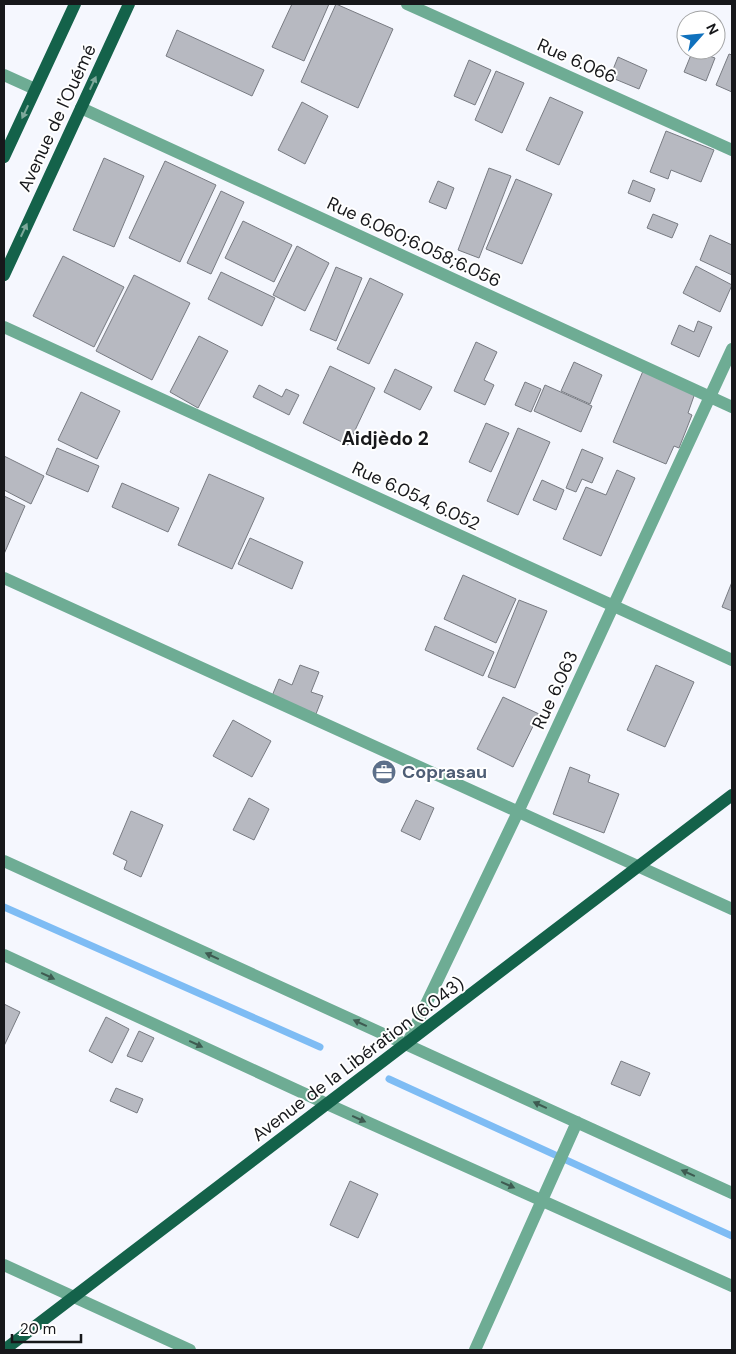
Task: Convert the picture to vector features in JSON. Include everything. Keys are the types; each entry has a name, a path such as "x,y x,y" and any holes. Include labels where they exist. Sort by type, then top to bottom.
{"main road":[{"name":"Avenue de l'Ouémé","path":"4,158 75,4"},
{"name":"Avenue de l'Ouémé","path":"4,275 130,4"},
{"name":"Avenue de la Libération (6.043)","path":"4,1350 732,795"}],"street":[{"name":"Rue 6.066","path":"407,4 732,150"},
{"path":"4,75 35,89"},
{"name":"Rue 6.060;6.058;6.056","path":"81,108 732,407"},
{"name":"Rue 6.054, 6.052","path":"4,327 732,660"},
{"name":"Rue 6.063","path":"406,1044 518,812 732,349"},
{"path":"4,578 732,909"},
{"path":"4,861 732,1193"},
{"path":"4,955 327,1104 732,1286"},
{"path":"475,1350 577,1122"},
{"path":"4,1265 190,1350"}],"building":[{"path":"292,4 329,4 304,61 272,47"},
{"path":"336,4 393,29 358,108 301,82"},
{"path":"177,30 264,70 252,96 166,56"},
{"path":"729,54 732,55 732,92 716,85"},
{"path":"618,57 647,70 639,89 610,77"},
{"path":"469,60 491,70 475,105 454,96"},
{"path":"689,60 714,60 706,81 684,72"},
{"path":"496,71 524,83 502,133 475,120"},
{"path":"550,97 583,112 559,165 526,150"},
{"path":"302,102 328,116 305,164 278,150"},
{"path":"666,131 714,150 701,182 671,170 668,179 650,172"},
{"path":"104,158 144,176 114,247 73,230"},
{"path":"165,161 216,185 180,262 129,238"},
{"path":"489,168 511,176 479,258 458,250"},
{"path":"516,179 552,194 522,264 486,249"},
{"path":"633,180 655,189 650,202 628,193"},
{"path":"438,181 454,188 446,209 429,202"},
{"path":"221,191 244,202 211,274 187,263"},
{"path":"653,214 678,224 672,238 647,228"},
{"path":"243,221 292,245 274,282 225,258"},
{"path":"710,235 732,245 732,275 700,260"},
{"path":"297,246 329,263 305,311 273,295"},
{"path":"63,256 124,287 94,347 33,316"},
{"path":"696,266 732,285 720,312 683,293"},
{"path":"336,267 362,278 336,341 310,330"},
{"path":"221,272 275,298 262,326 208,299"},
{"path":"134,275 190,303 152,380 96,351"},
{"path":"370,278 403,294 369,364 337,349"},
{"path":"698,321 712,327 699,357 671,344 679,325 694,332"},
{"path":"199,336 228,351 198,408 170,392"},
{"path":"476,342 497,352 484,380 494,385 485,405 454,391"},
{"path":"574,362 602,375 590,404 561,391"},
{"path":"330,366 375,388 348,445 303,423"},
{"path":"395,369 432,387 420,410 384,392"},
{"path":"643,371 695,393 688,413 692,415 679,448 674,446 666,464 613,442"},
{"path":"525,382 541,389 531,412 515,405"},
{"path":"259,385 282,397 286,389 299,395 289,415 253,397"},
{"path":"545,385 592,406 581,432 534,411"},
{"path":"81,392 120,411 97,459 58,440"},
{"path":"486,423 509,433 491,472 469,462"},
{"path":"518,428 550,442 518,515 487,501"},
{"path":"57,448 99,466 88,492 46,474"},
{"path":"582,449 603,458 592,483 582,479 576,492 566,488"},
{"path":"4,456 44,476 31,504 4,490"},
{"path":"617,470 635,478 601,556 563,539 586,487 606,495"},
{"path":"209,474 264,498 232,569 178,545"},
{"path":"542,480 564,490 556,510 533,500"},
{"path":"122,483 179,508 168,532 112,507"},
{"path":"4,496 25,506 4,554"},
{"path":"250,538 303,562 292,589 238,564"},
{"path":"463,575 516,599 496,643 444,619"},
{"path":"732,582 732,611 722,607"},
{"path":"519,600 547,611 515,688 488,677"},
{"path":"435,626 494,652 483,676 425,650"},
{"path":"300,665 319,672 311,692 323,696 316,714 272,696 279,679 292,685"},
{"path":"656,665 694,682 665,747 627,730"},
{"path":"503,697 539,714 513,767 477,749"},
{"path":"233,720 271,741 252,777 213,756"},
{"path":"570,767 590,775 588,782 619,794 604,833 553,814"},
{"path":"249,798 269,809 254,840 233,830"},
{"path":"416,800 434,808 420,840 401,831"},
{"path":"131,811 163,825 141,877 124,869 127,861 113,854"},
{"path":"4,1004 20,1012 4,1046"},
{"path":"106,1017 129,1029 112,1063 89,1051"},
{"path":"139,1031 154,1038 142,1062 127,1056"},
{"path":"621,1061 650,1073 640,1096 611,1084"},
{"path":"116,1088 143,1099 137,1113 110,1101"},
{"path":"350,1181 378,1194 358,1238 330,1225"}],"waterway":[{"path":"4,907 320,1047"},
{"path":"389,1079 732,1236"}],"place":[{"name":"Coprasau","path":"384,772"}],"district":[{"name":"Aidjèdo 2","path":"385,438"}]}
